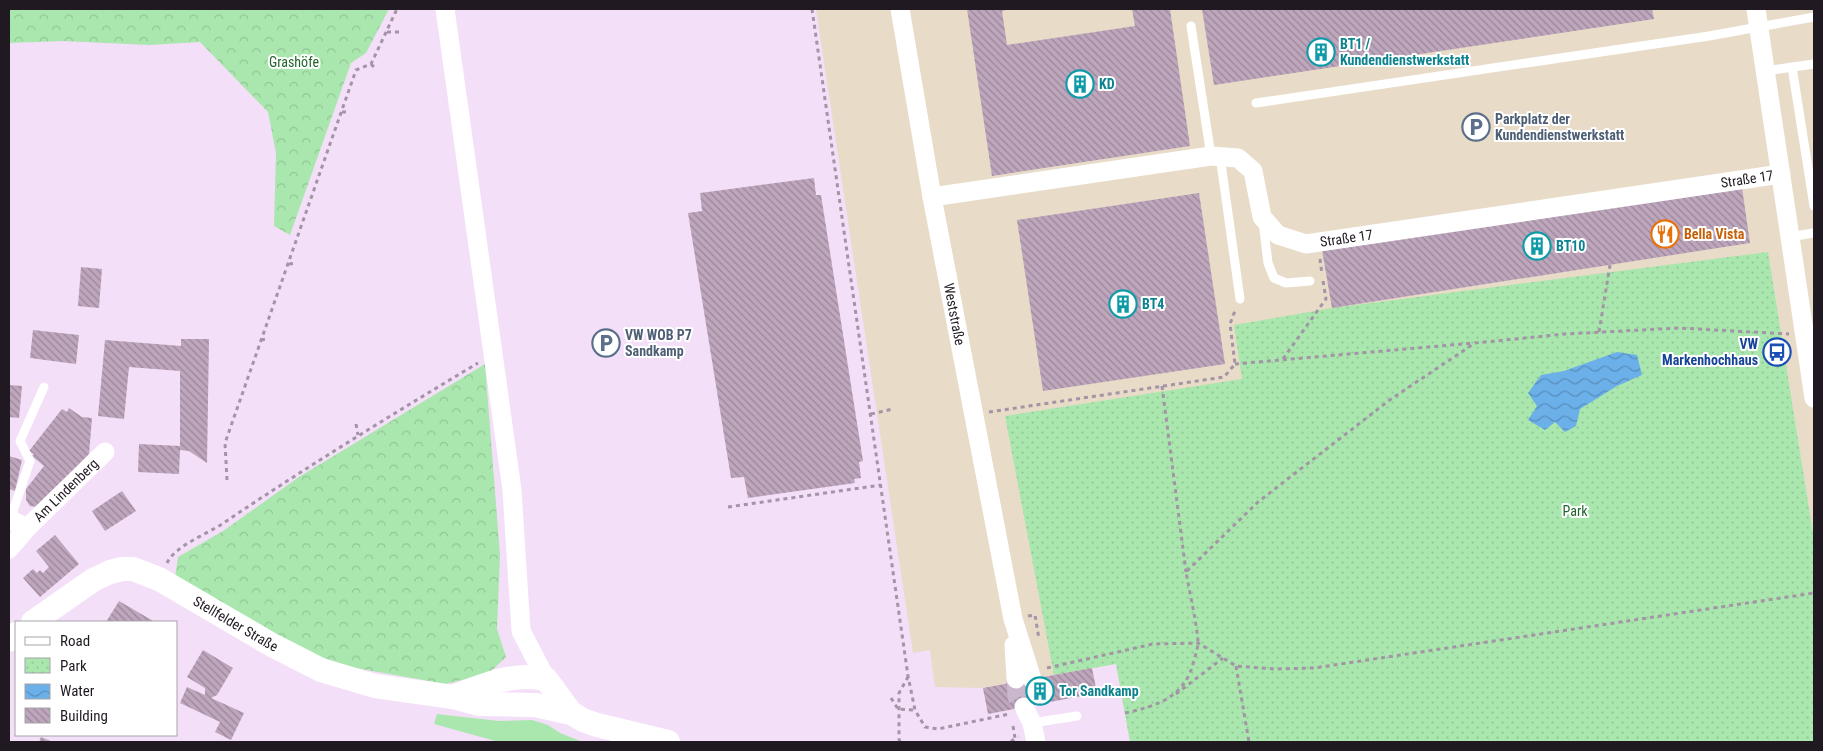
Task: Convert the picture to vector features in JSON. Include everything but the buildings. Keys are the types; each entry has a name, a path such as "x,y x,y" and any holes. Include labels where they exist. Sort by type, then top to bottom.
{"street":[{"path":"445,9 512,490 521,630 546,679 571,713"},
{"name":"Weststraße","path":"900,9 932,197 1013,619 1026,677"},
{"path":"1757,18 1814,391"},
{"path":"932,197 1215,156 1238,158 1253,171 1262,217"},
{"name":"Straße 17","path":"1262,217 1278,235 1306,244 1780,174"},
{"name":"Am Lindenberg","path":"9,550 15,523 106,452"},
{"name":"Stellfelder Straße","path":"34,621 93,580 110,572 133,569 159,579 272,645 321,670 375,686 453,697 479,704 535,705 571,713 597,725 668,742"},
{"path":"453,697 480,686 512,677 533,676 546,679"},
{"path":"1026,712 1036,742"}],"lane":[{"path":"1256,103 1709,36 1757,18 1814,17"},
{"path":"1191,26 1240,298"},
{"path":"1765,71 1814,64"},
{"path":"1792,68 1814,206"},
{"path":"1262,217 1268,264 1274,278 1286,283 1310,281"},
{"path":"1790,237 1812,233"},
{"path":"15,523 30,461 20,441 44,387"},
{"path":"1026,712 1077,716"}],"path":[{"path":"227,480 225,443 356,70 371,64 397,9"},
{"path":"812,9 908,676 915,710 924,727 938,729 1026,712"},
{"path":"386,32 399,32"},
{"path":"371,64 376,69"},
{"path":"342,112 350,112"},
{"path":"316,186 321,186"},
{"path":"1282,359 1326,298 1317,242"},
{"path":"289,264 296,263"},
{"path":"1598,332 1610,265"},
{"path":"1235,364 1230,324 1240,298"},
{"path":"973,414 1224,377 1235,364 1282,359 1598,332 1679,328 1804,334"},
{"path":"261,340 267,339"},
{"path":"1186,572 1258,502 1391,399 1475,343"},
{"path":"159,579 170,556 358,435 481,361 492,346"},
{"path":"1162,386 1186,572 1198,643 1193,668 1181,687 1168,700"},
{"path":"871,414 893,408"},
{"path":"356,424 358,435"},
{"path":"728,507 881,485"},
{"path":"1026,677 1045,669 1153,644 1198,643 1236,666 1275,669 1314,668 1814,593"},
{"path":"1125,713 1152,707 1168,700 1223,658"},
{"path":"1236,666 1249,742"},
{"path":"900,742 899,693 908,676"},
{"path":"891,698 898,709"},
{"path":"898,709 915,710"},
{"path":"1011,742 1015,738"}],"shaded area":[{"path":"816,9 1814,9 1814,742 1130,742 1116,663 983,688 935,687 930,650 913,653"}],"green space":[{"name":"Grashöfe","path":"9,9 389,9 366,53 351,63 290,235 274,226 276,153 268,112 200,42 149,45 63,41 9,43"},
{"name":"Park","path":"1768,252 1814,540 1814,742 1130,742 1116,664 1054,675 1005,416 1242,379 1234,325 1332,308"},
{"path":"485,364 500,555 497,629 506,657 489,673 446,684 355,668 314,655 175,577 178,557 223,531 299,477"},
{"path":"437,714 499,721 532,720 548,725 560,733 583,742 499,742 434,724"}],"water":[{"path":"1617,352 1637,355 1642,375 1617,386 1580,409 1576,426 1565,432 1555,422 1545,430 1528,420 1537,406 1528,393 1541,375 1564,371"}],"tunnel":[{"path":"1016,679 1017,697 1024,707"},
{"path":"1032,679 1036,692 1035,705"}],"place":[{"name":"BT1 / Kundendienstwerkstatt","path":"1321,52"},
{"name":"KD","path":"1080,84"},
{"name":"Parkplatz der Kundendienstwerkstatt","path":"1476,127"},
{"name":"Bella Vista","path":"1665,234"},
{"name":"BT10","path":"1537,246"},
{"name":"BT4","path":"1123,304"},
{"name":"VW WOB P7 Sandkamp","path":"606,343"},
{"name":"VW Markenhochhaus","path":"1777,352"},
{"name":"Tor Sandkamp","path":"1040,691"}]}
